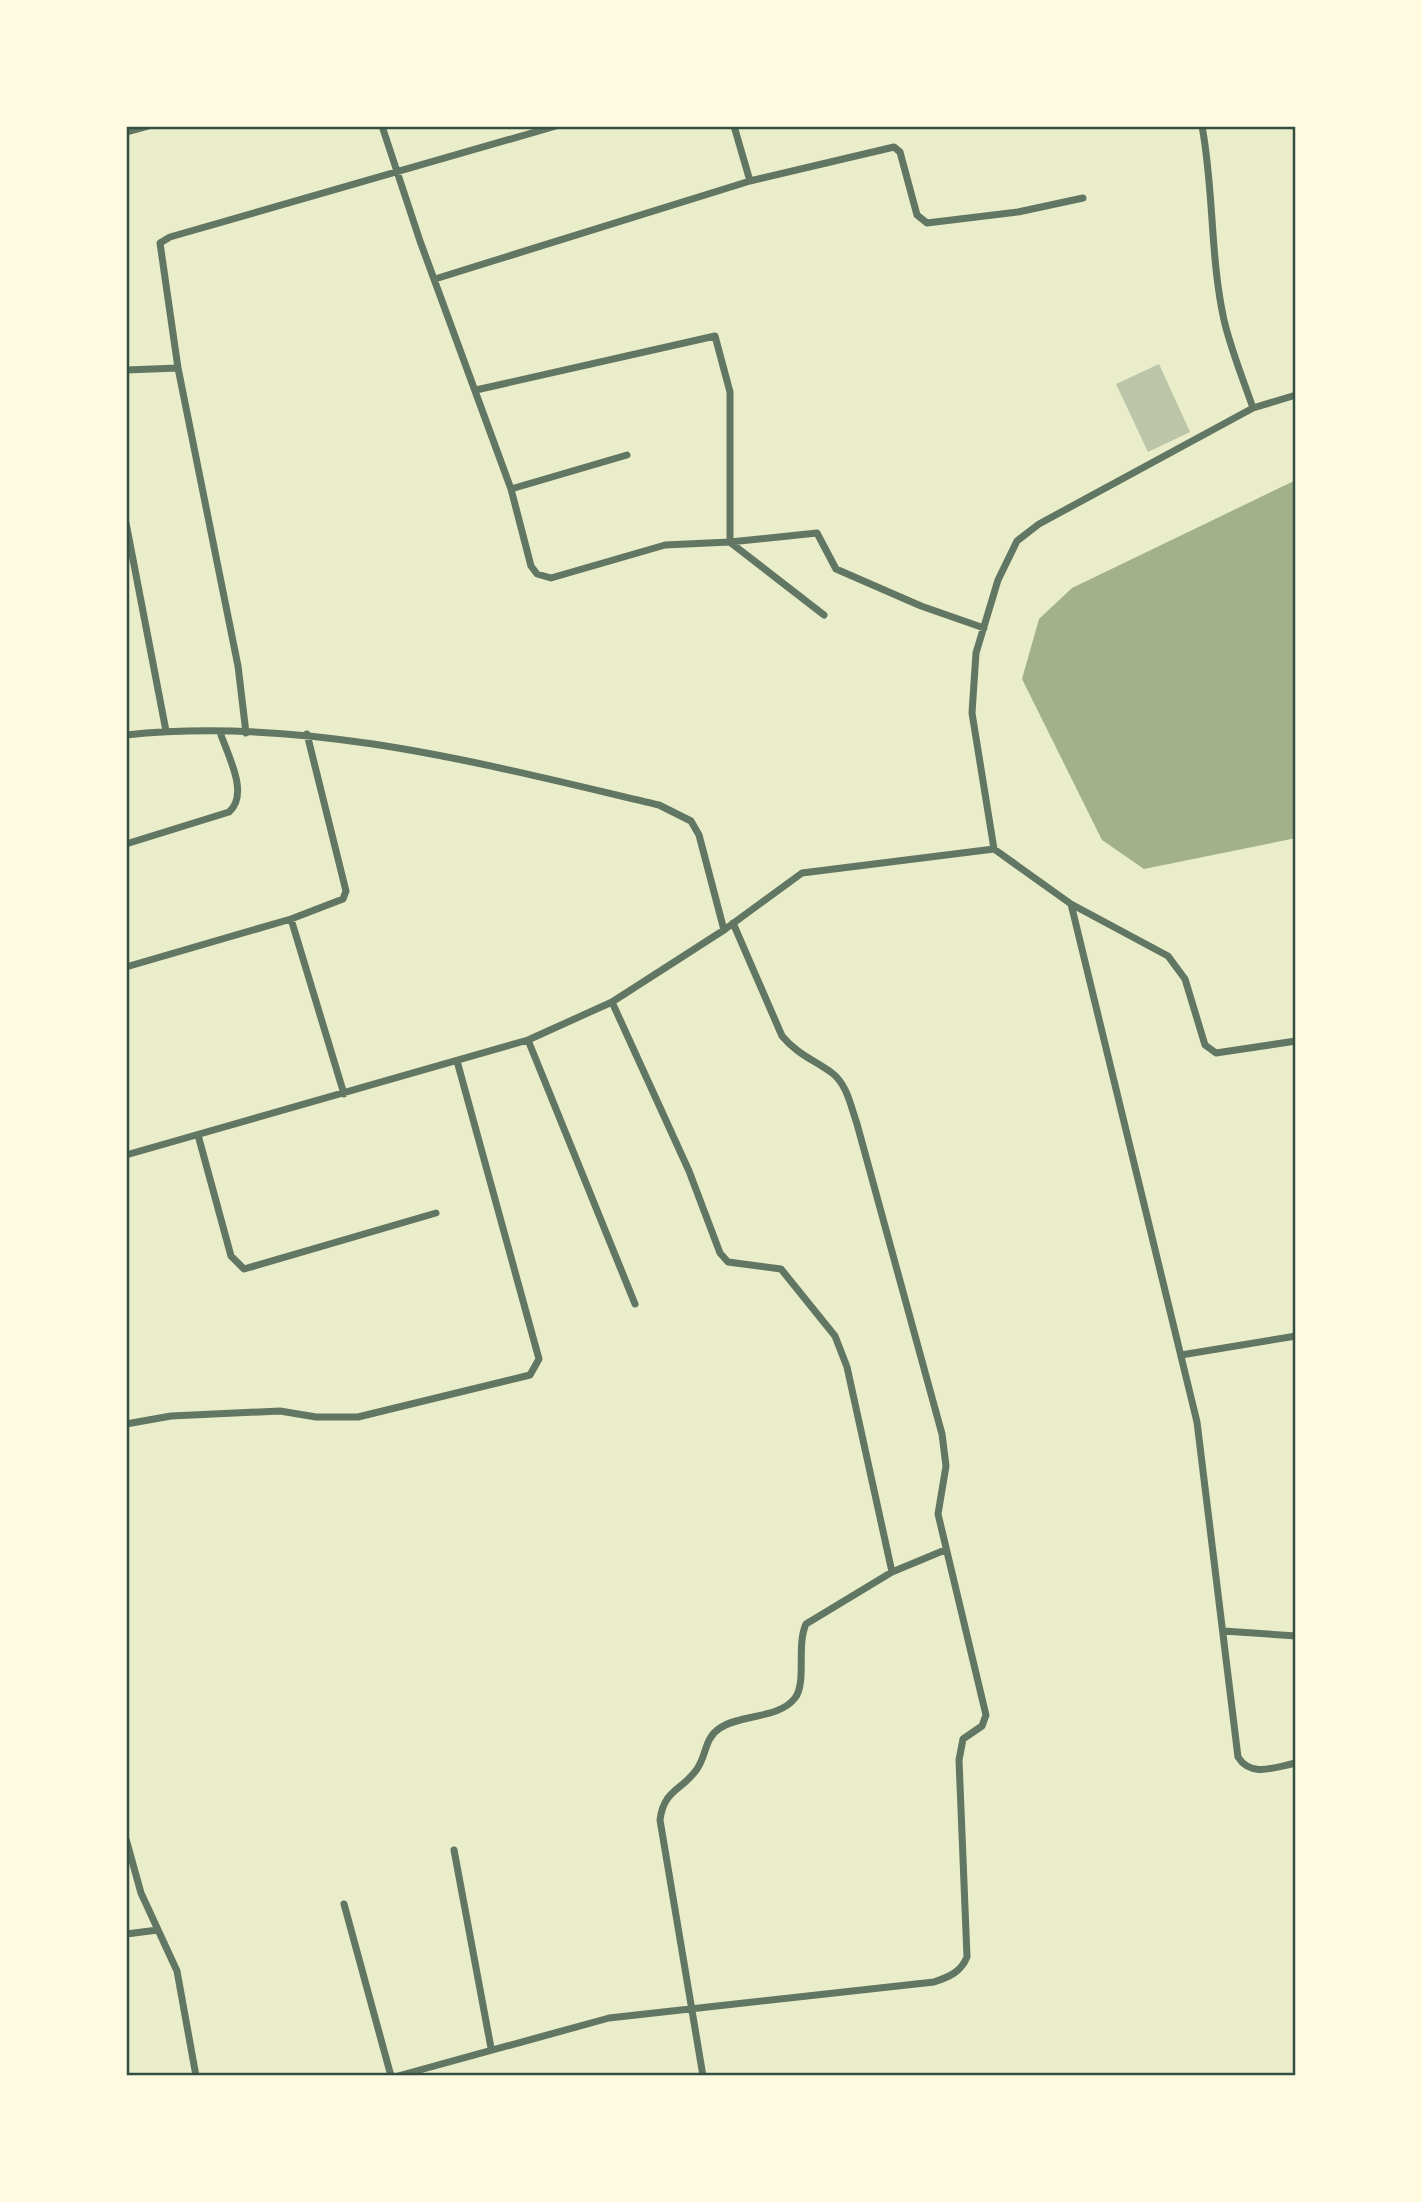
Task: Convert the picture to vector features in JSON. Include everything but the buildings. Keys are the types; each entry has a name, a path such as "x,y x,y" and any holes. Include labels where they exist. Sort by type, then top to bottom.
{"street":[{"path":"126,132 148,126"},
{"path":"382,126 511,489 531,566 537,575 551,579 665,545 730,542 817,533 836,569 921,606 984,628"},
{"path":"246,733 238,666 178,368 160,243 170,237 556,126"},
{"path":"734,126 750,181"},
{"path":"1202,126 1209,165 1224,321 1253,408"},
{"path":"435,279 750,181 887,146 900,152 916,215 927,223 1018,212 1083,198"},
{"path":"476,390 715,336 730,392 730,542"},
{"path":"126,370 178,368"},
{"path":"994,849 971,713 976,653 999,580 1017,541 1039,524 1253,408 1296,395"},
{"path":"511,489 627,455"},
{"path":"126,523 166,731"},
{"path":"730,542 824,615"},
{"path":"126,735 166,731 307,734 446,755 659,805 691,821 699,835 724,930"},
{"path":"126,845 229,812 234,807 239,790 220,732"},
{"path":"126,967 291,919 343,899 346,891 307,734"},
{"path":"126,1155 528,1040 612,1002 724,930 802,873 994,849 1071,904 1168,956 1185,979 1205,1045 1216,1054 1296,1041"},
{"path":"1071,904 1197,1422 1238,1756 1247,1768 1256,1770 1296,1763"},
{"path":"291,919 344,1094"},
{"path":"398,2076 491,2048 609,2018 692,2011 934,1982 963,1967 967,1957 960,1748 963,1739 982,1726 986,1715 938,1514 946,1466 942,1434 857,1124 845,1090 833,1074 793,1050 782,1036 733,923"},
{"path":"612,1002 689,1171 720,1252 728,1262 781,1269 835,1336 847,1367 892,1572"},
{"path":"528,1040 635,1304"},
{"path":"126,1424 171,1416 280,1411 316,1417 358,1417 530,1375 536,1370 539,1359 457,1061"},
{"path":"198,1135 231,1256 244,1269 436,1213"},
{"path":"1181,1355 1296,1336"},
{"path":"703,2076 660,1820 662,1805 696,1770 709,1737 721,1727 784,1707 794,1699 799,1689 800,1636 806,1624 892,1572 945,1550"},
{"path":"1223,1632 1296,1636"},
{"path":"126,1839 141,1893 177,1971 196,2076"},
{"path":"454,1850 491,2048"},
{"path":"344,1903 391,2076"},
{"path":"126,1934 158,1930"},
{"path":"429,2067 431,2076"}],"shaded area":[{"path":"1296,480 1296,838 1144,869 1102,840 1022,679 1039,619 1072,588"}]}
